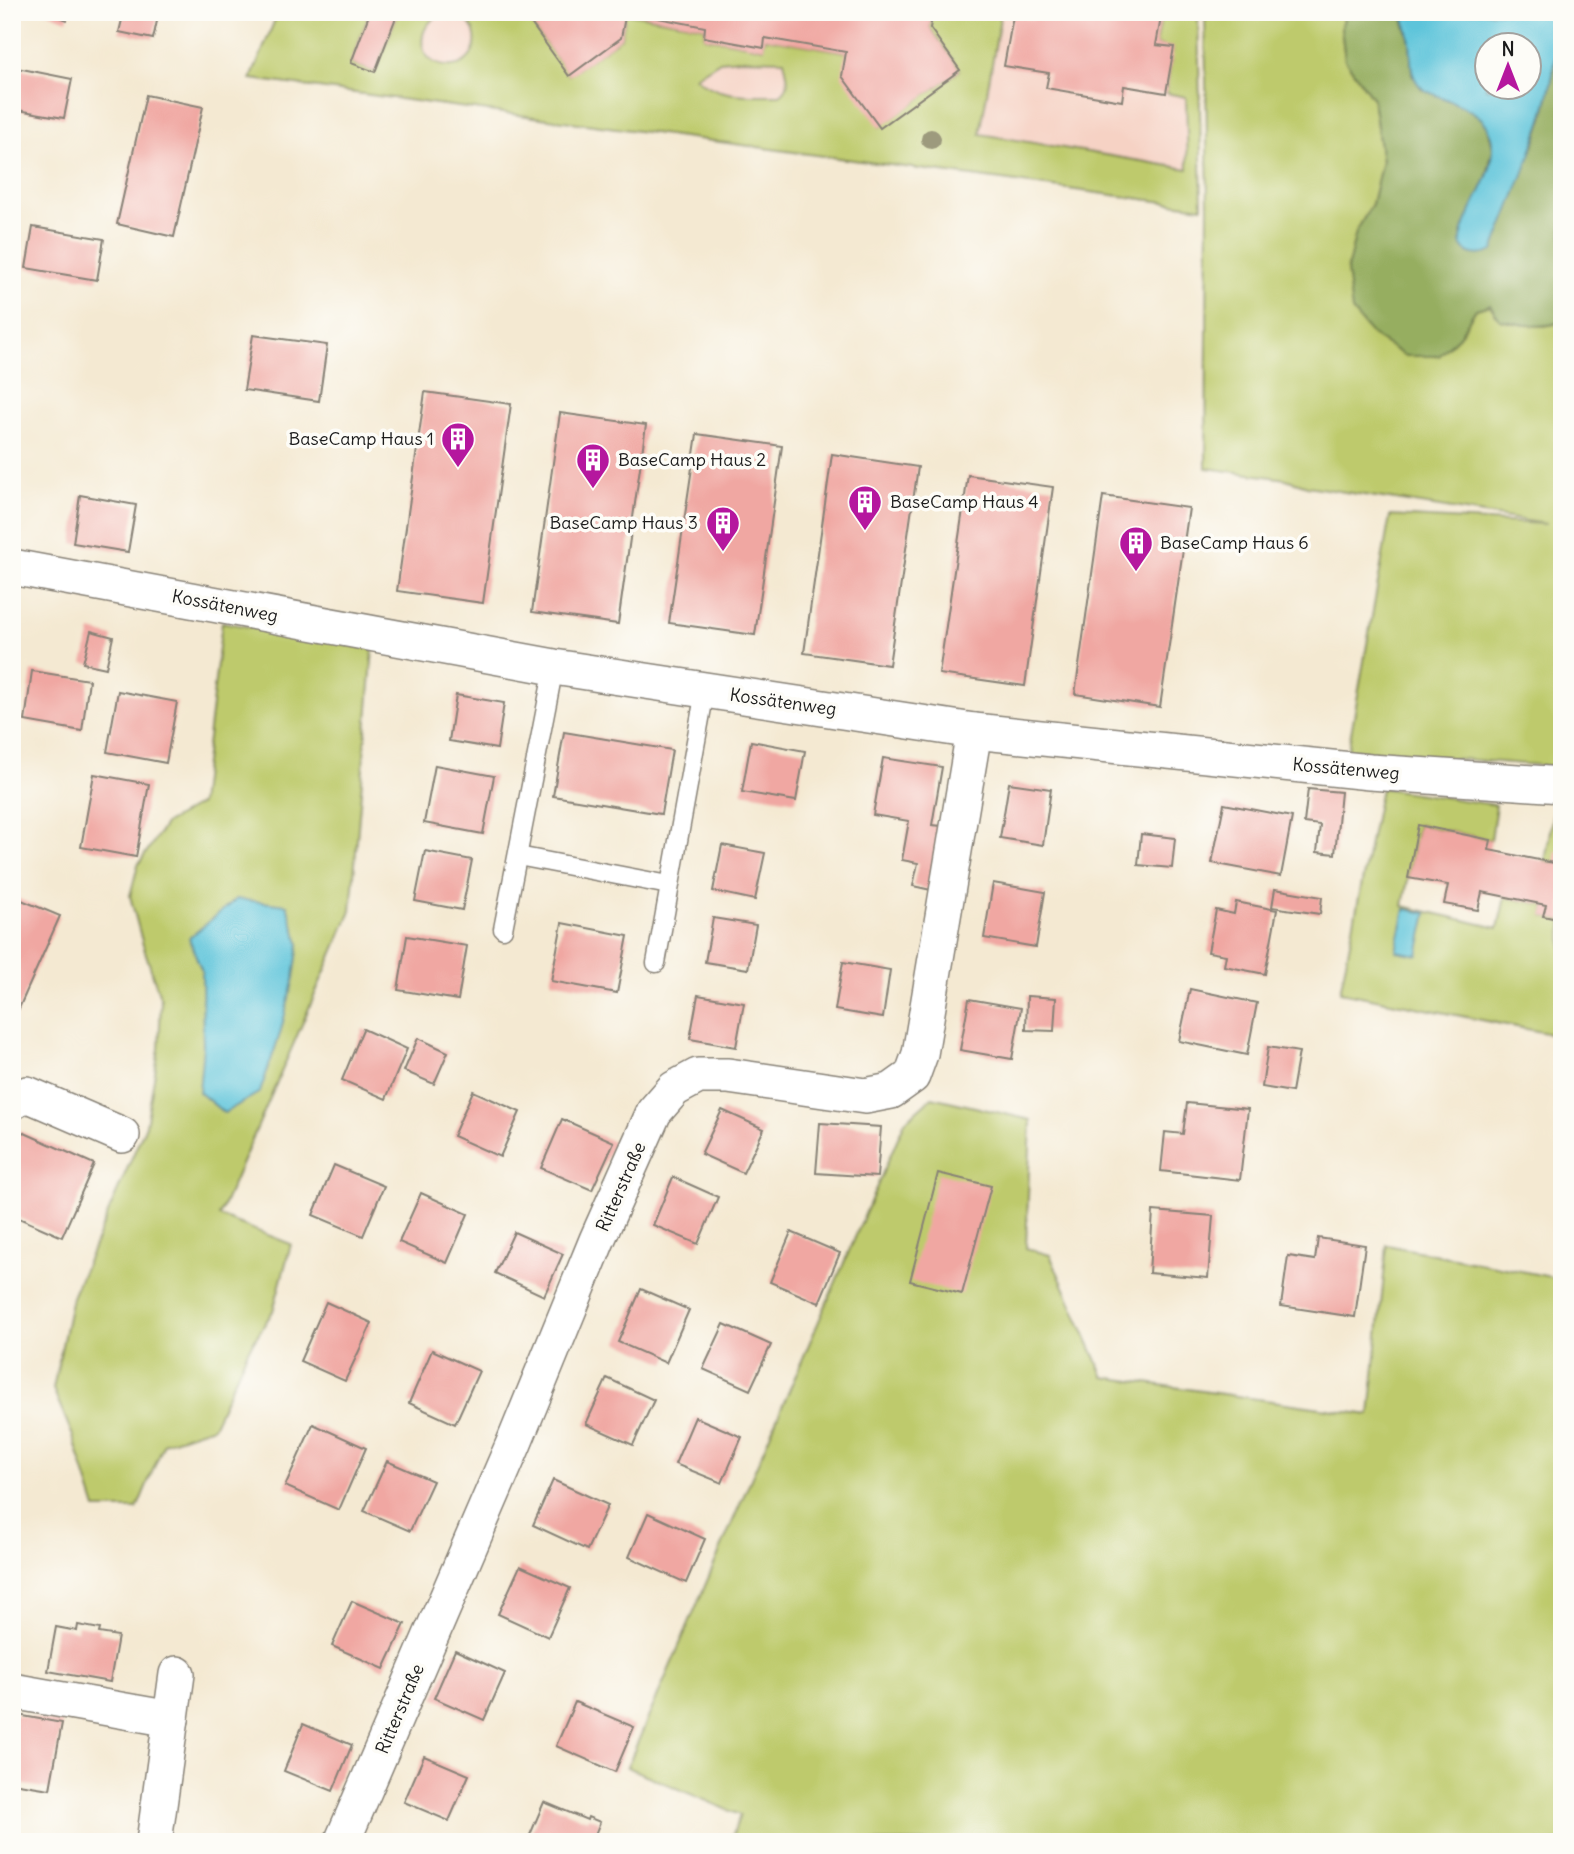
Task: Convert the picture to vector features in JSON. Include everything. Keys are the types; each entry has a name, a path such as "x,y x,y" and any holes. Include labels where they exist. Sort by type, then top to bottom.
{"street":[{"name":"Kossätenweg","path":"12,567 554,667 974,731 1370,772 1562,785"},
{"name":"Ritterstraße","path":"342,1842 514,1443 597,1240 654,1112 674,1089 698,1076 728,1076 865,1096 891,1091 912,1076 920,1054 974,731"},
{"path":"12,1101 27,1094 122,1135"},
{"path":"153,1842 177,1674"},
{"path":"12,1691 171,1719"}],"lane":[{"path":"503,929 554,667"},
{"path":"656,963 705,691"},
{"path":"518,856 669,885"}],"shaded area":[{"path":"278,12 1198,12 1202,207 251,79"}],"green space":[{"path":"278,12 370,12 351,63 375,72 398,12 523,12 569,75 621,38 626,13 705,27 704,37 763,48 765,38 846,52 880,127 960,70 930,28 932,14 1001,12 980,134 1188,169 1186,97 1166,93 1173,48 1156,45 1162,12 1198,12 1202,207 251,79","holes":["449,13 470,24 475,43 467,60 458,65 446,66 435,63 428,57 422,40 430,23 438,16","784,60 788,79 784,92 780,95 735,94 713,89 695,77 720,61"]},
{"path":"1205,12 1347,12 1341,27 1345,60 1373,99 1382,161 1372,204 1356,232 1459,336 1476,309 1490,305 1500,320 1540,326 1562,321 1562,493 1556,525 1562,526 1562,767 1348,750 1390,516 1546,524 1307,486 1286,479 1206,468 1208,207"},
{"path":"1347,12 1401,12 1410,41 1412,74 1422,89 1477,112 1488,126 1493,149 1486,179 1461,236 1534,146 1544,115 1559,45 1559,12 1562,12 1562,321 1540,326 1500,320 1490,305 1476,309 1459,336 1439,356 1405,356 1372,335 1352,311 1347,270 1356,232 1372,204 1382,161 1373,99 1345,60 1341,27"},
{"path":"222,622 373,649 351,911 219,1216 291,1244 273,1311 248,1350 213,1427 164,1443 137,1509 96,1509 73,1436 53,1389 72,1297 146,1125 159,1049 161,1000 130,896 138,865 166,823 200,804"},
{"path":"1381,788 1496,805 1491,840 1418,825 1403,906 1498,928 1505,897 1546,905 1544,916 1562,920 1562,1036 1340,992"},
{"path":"1553,813 1562,814 1562,852 1554,863 1545,861"},
{"path":"932,1097 1031,1120 1026,1248 1050,1255 1104,1377 1370,1415 1387,1245 1562,1279 1562,1842 730,1842 740,1815 627,1767 905,1121"}],"water":[{"path":"1401,12 1559,12 1553,74 1546,104 1527,164 1493,251 1481,255 1470,253 1462,246 1461,241 1465,223 1489,170 1492,136 1482,119 1474,113 1426,91 1414,78 1407,27"},
{"path":"236,899 287,905 299,943 294,978 280,1034 260,1092 224,1113 199,1092 203,1046 202,972 189,938"},
{"path":"1405,909 1427,913 1418,955 1396,951"}],"building":[{"path":"47,12 69,12 67,20"},
{"path":"124,12 159,12 153,39 119,32"},
{"path":"370,12 398,12 375,72 351,63"},
{"path":"523,12 626,12 621,38 569,76"},
{"path":"627,12 933,12 930,28 960,70 880,128 842,76 846,52 765,38 764,48 704,37 705,27"},
{"path":"1034,12 1162,12 1156,45 1174,47 1166,93 1124,86 1122,101 1046,88 1049,73 1004,66 1013,16 1033,20"},
{"path":"12,67 72,79 64,118 12,109"},
{"path":"146,95 203,107 174,237 117,224"},
{"path":"33,227 104,239 97,280 26,268"},
{"path":"253,335 327,345 319,401 244,390"},
{"name":"BaseCamp Haus 1","path":"425,392 511,404 483,603 397,591"},
{"name":"BaseCamp Haus 2","path":"560,413 646,425 618,624 532,612"},
{"name":"BaseCamp Haus 3","path":"697,434 782,446 755,635 669,623"},
{"name":"BaseCamp Haus 4","path":"832,454 918,467 889,665 804,653"},
{"path":"968,475 1053,487 1025,686 939,674"},
{"path":"80,495 136,505 128,552 73,543"},
{"name":"BaseCamp Haus 6","path":"1103,496 1189,508 1160,707 1075,694"},
{"path":"91,631 113,637 106,668 83,663"},
{"path":"32,671 89,680 82,731 25,721"},
{"path":"118,691 177,702 166,763 107,752"},
{"path":"456,695 504,703 497,749 449,741"},
{"path":"564,732 672,750 661,814 553,796"},
{"path":"751,741 805,751 796,801 742,792"},
{"path":"883,758 942,767 932,825 942,826 931,890 913,886 918,863 902,860 909,821 873,815"},
{"path":"435,765 494,776 483,834 424,823"},
{"path":"94,774 149,784 136,857 81,847"},
{"path":"1009,783 1051,789 1043,845 1000,838"},
{"path":"1308,789 1341,792 1335,854 1317,852 1320,825 1304,823"},
{"path":"1224,804 1292,817 1281,876 1212,863"},
{"path":"1418,825 1491,840 1489,850 1554,863 1556,851 1562,852 1562,920 1543,916 1546,905 1482,892 1478,910 1444,904 1448,885 1408,878"},
{"path":"1141,834 1175,838 1172,868 1138,865"},
{"path":"722,845 765,853 755,900 713,891"},
{"path":"425,851 472,860 462,910 415,901"},
{"path":"993,883 1045,892 1036,947 984,938"},
{"path":"1275,889 1322,897 1320,914 1272,907"},
{"path":"12,896 60,916 12,1024"},
{"path":"1236,902 1277,910 1265,974 1224,966 1226,955 1208,952 1216,910 1234,914"},
{"path":"713,918 756,925 748,969 705,962"},
{"path":"562,923 628,936 617,993 551,981"},
{"path":"407,936 467,946 458,1000 398,990"},
{"path":"843,962 890,970 883,1018 835,1010"},
{"path":"1190,989 1257,1003 1247,1055 1179,1041"},
{"path":"698,995 744,1003 736,1047 690,1039"},
{"path":"1027,996 1056,998 1054,1031 1026,1030"},
{"path":"969,999 1021,1008 1012,1059 960,1050"},
{"path":"363,1029 407,1049 386,1099 342,1080"},
{"path":"418,1038 448,1052 434,1084 404,1071"},
{"path":"1268,1047 1299,1052 1292,1092 1262,1087"},
{"path":"473,1091 520,1112 500,1157 453,1136"},
{"path":"1187,1103 1248,1109 1240,1180 1161,1171 1165,1132 1183,1134"},
{"path":"722,1110 764,1129 743,1173 701,1154"},
{"path":"562,1119 614,1142 592,1190 541,1168"},
{"path":"820,1123 881,1127 877,1177 816,1173"},
{"path":"18,1130 94,1164 62,1237 12,1215 12,1143"},
{"path":"334,1165 384,1186 363,1236 313,1215"},
{"path":"938,1173 991,1186 962,1294 910,1281"},
{"path":"673,1177 718,1197 698,1244 653,1225"},
{"path":"421,1193 468,1214 447,1263 399,1242"},
{"path":"1153,1211 1213,1216 1208,1278 1149,1273"},
{"path":"514,1232 563,1254 544,1296 495,1273"},
{"path":"791,1232 840,1253 819,1303 770,1282"},
{"path":"1318,1238 1365,1245 1355,1317 1281,1306 1288,1256 1315,1260"},
{"path":"641,1289 689,1310 666,1363 618,1342"},
{"path":"326,1302 372,1323 345,1381 300,1361"},
{"path":"724,1324 771,1345 750,1390 703,1369"},
{"path":"432,1350 479,1371 455,1424 409,1403"},
{"path":"607,1378 654,1400 633,1445 586,1424"},
{"path":"695,1417 742,1437 722,1483 675,1464"},
{"path":"313,1424 366,1448 339,1510 285,1486"},
{"path":"387,1461 433,1481 410,1531 364,1511"},
{"path":"553,1480 608,1505 587,1550 533,1525"},
{"path":"648,1513 705,1539 686,1583 629,1557"},
{"path":"520,1566 570,1588 548,1637 498,1614"},
{"path":"352,1601 405,1624 384,1669 332,1646"},
{"path":"78,1625 100,1629 99,1633 118,1636 110,1682 48,1671 56,1627 77,1631"},
{"path":"455,1650 505,1673 484,1720 434,1698"},
{"path":"575,1702 634,1727 615,1772 556,1746"},
{"path":"12,1714 62,1723 50,1789 12,1783"},
{"path":"303,1724 352,1745 333,1791 284,1771"},
{"path":"424,1756 469,1775 449,1821 404,1802"},
{"path":"544,1802 587,1820 588,1817 600,1822 592,1842 527,1842"}],"place":[{"name":"BaseCamp Haus 1","path":"458,469"},
{"name":"BaseCamp Haus 2","path":"593,490"},
{"name":"BaseCamp Haus 4","path":"865,532"},
{"name":"BaseCamp Haus 3","path":"723,553"},
{"name":"BaseCamp Haus 6","path":"1136,573"}]}
